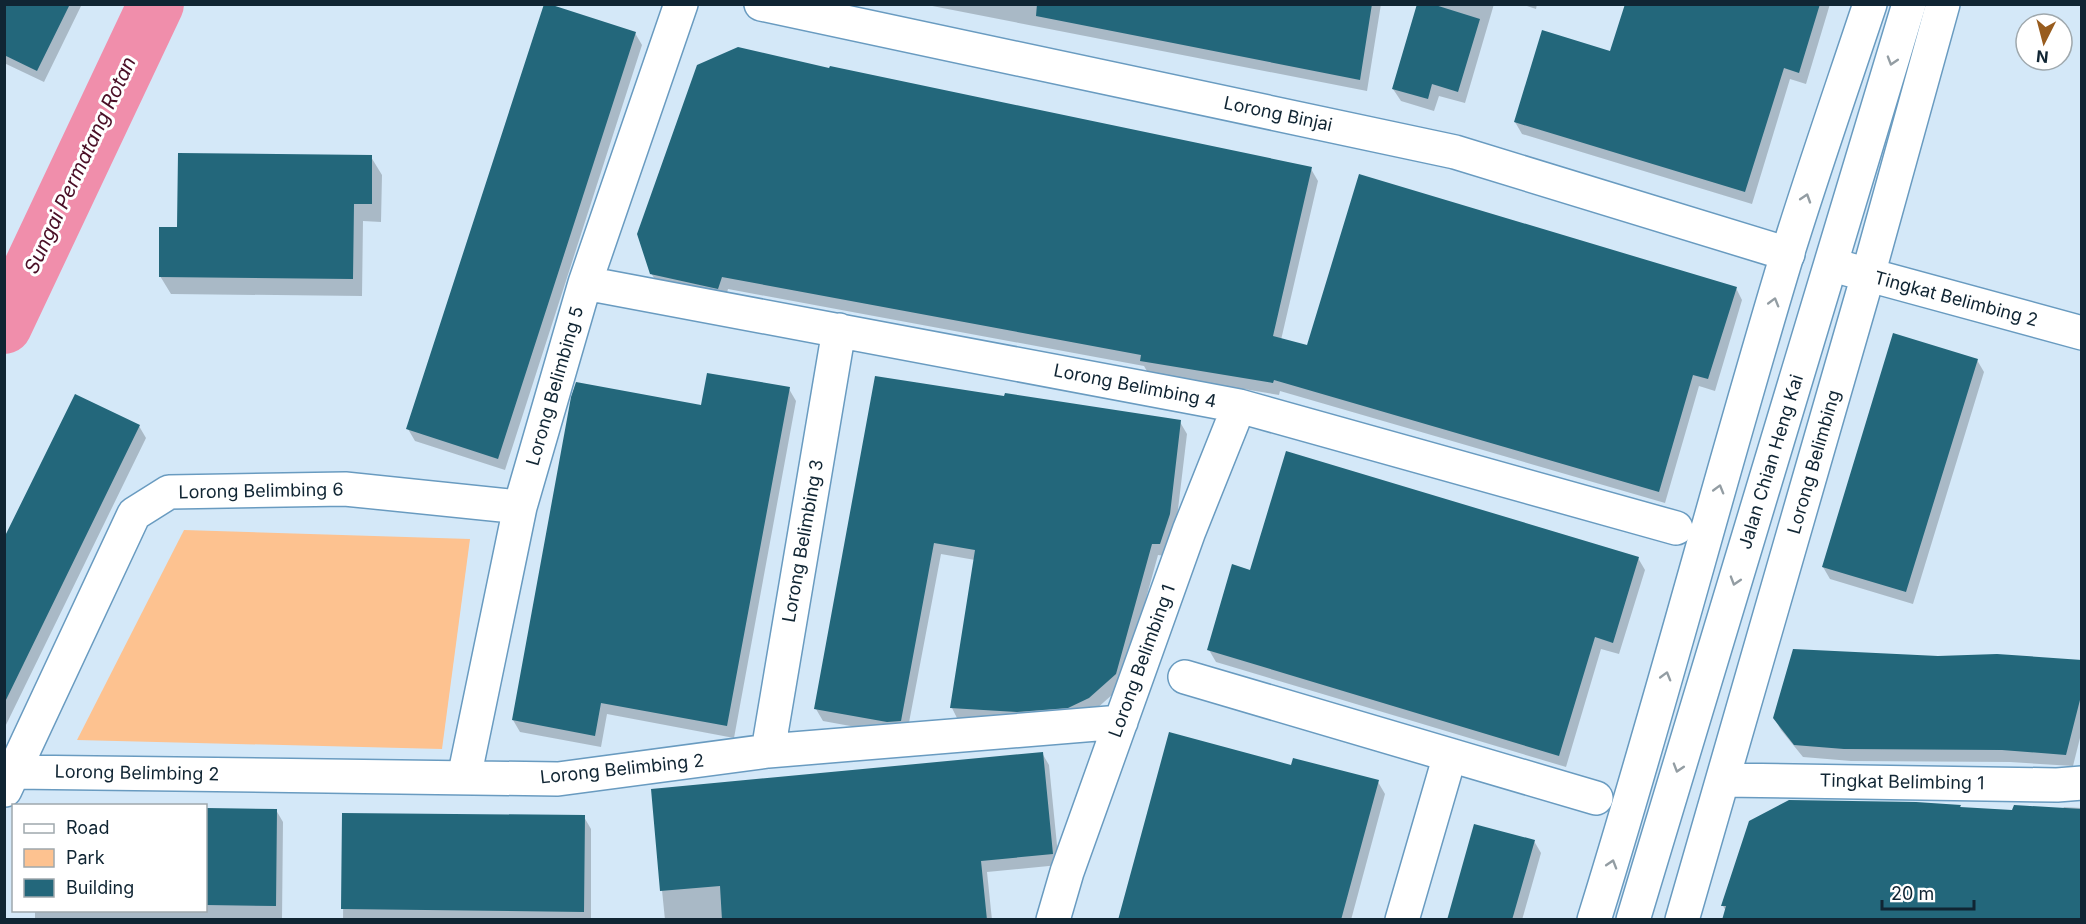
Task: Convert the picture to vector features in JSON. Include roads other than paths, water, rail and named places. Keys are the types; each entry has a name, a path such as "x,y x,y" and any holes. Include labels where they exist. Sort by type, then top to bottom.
{"street":[{"name":"Lorong Belimbing 5","path":"464,778 520,507 585,283 681,4"},
{"name":"Lorong Binjai","path":"761,4 818,10 1455,152 1788,254"},
{"path":"1594,920 1639,774 1788,254 1870,4"},
{"name":"Jalan Chian Heng Kai","path":"1633,920 1909,4"},
{"name":"Lorong Belimbing","path":"1682,920 1868,275 1943,4"},
{"name":"Tingkat Belimbing 2","path":"1830,264 2082,333"},
{"name":"Lorong Belimbing 4","path":"585,283 1239,405 1676,528"},
{"name":"Lorong Belimbing 3","path":"768,751 839,330"},
{"name":"Lorong Belimbing 1","path":"1053,920 1067,873 1189,531 1239,405"},
{"name":"Lorong Belimbing 6","path":"9,782 134,514 169,492 345,489 520,507"},
{"path":"1185,677 1596,798"},
{"name":"Lorong Belimbing 2","path":"9,782 558,779 768,751 1121,722"},
{"path":"1402,920 1450,755"},
{"name":"Tingkat Belimbing 1","path":"1723,780 2057,785 2082,783"}],"waterway":[{"name":"Sungai Permatang Rotan","path":"4,326 156,4"}]}
